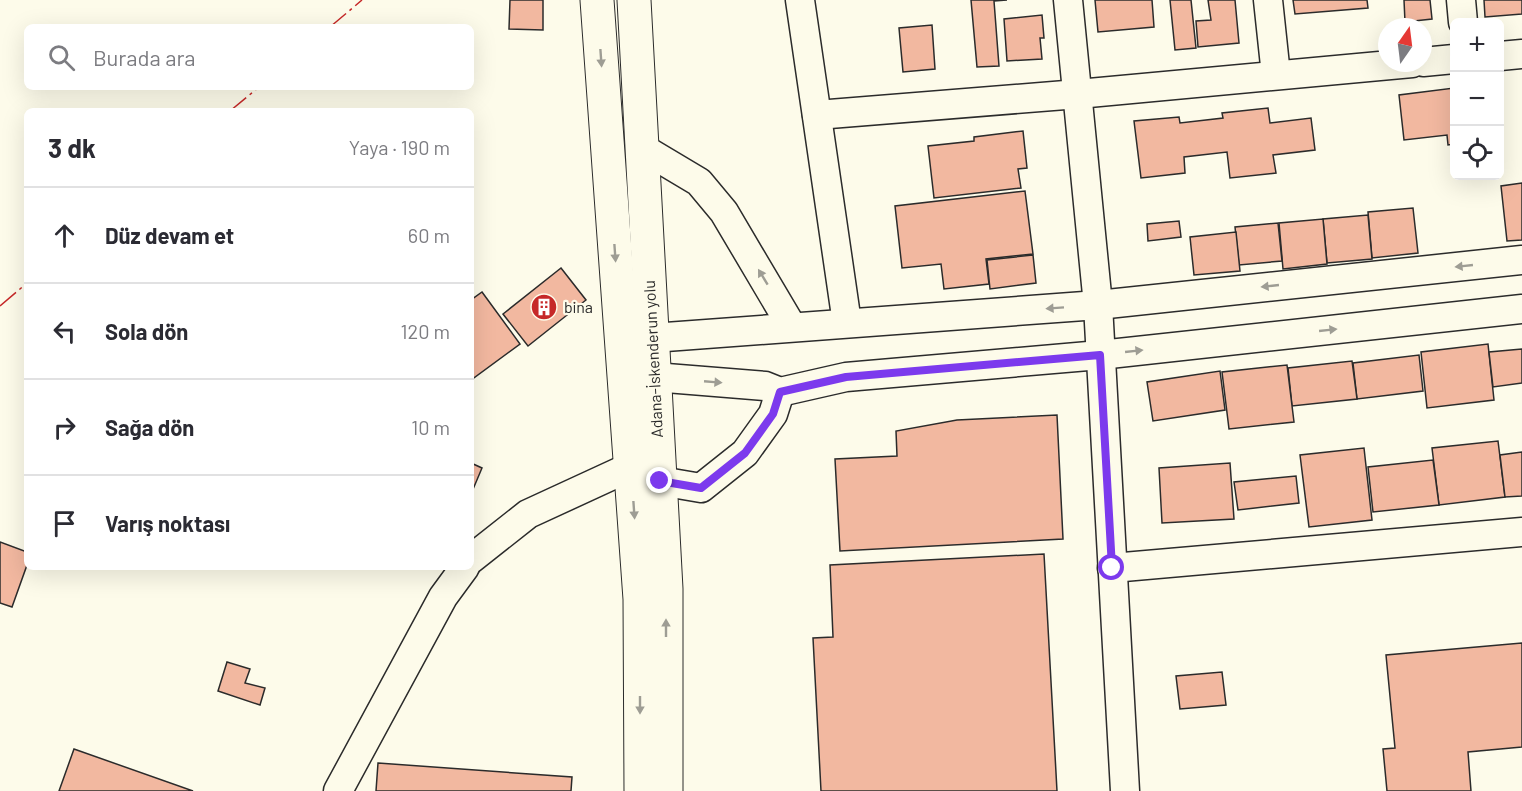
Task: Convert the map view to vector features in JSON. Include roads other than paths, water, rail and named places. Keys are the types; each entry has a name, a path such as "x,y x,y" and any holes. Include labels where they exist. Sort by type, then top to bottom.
{"highway":[{"name":"Adana-İskenderun yolu","path":"640,3 642,148 666,589 666,791"},
{"path":"598,5 640,599 641,791"}],"street":[{"path":"800,0 847,323"},
{"path":"1068,0 1098,305 1125,791"},
{"path":"1268,0 1276,75"},
{"path":"1461,0 1463,18"},
{"path":"598,5 640,3"},
{"path":"1504,56 1522,54"},
{"path":"1432,61 1450,59"},
{"path":"817,115 1378,66"},
{"path":"642,148 699,182 724,212 792,327"},
{"path":"652,338 1098,305 1522,260"},
{"path":"654,377 765,386 780,392 846,377 1100,355 1522,309"},
{"path":"660,481 701,488 745,453 773,414 780,392"},
{"path":"474,557 528,514 630,467"},
{"path":"1112,568 1522,532"},
{"path":"338,791 443,597 463,570"}],"place":[{"name":"bina","path":"544,307"}]}
